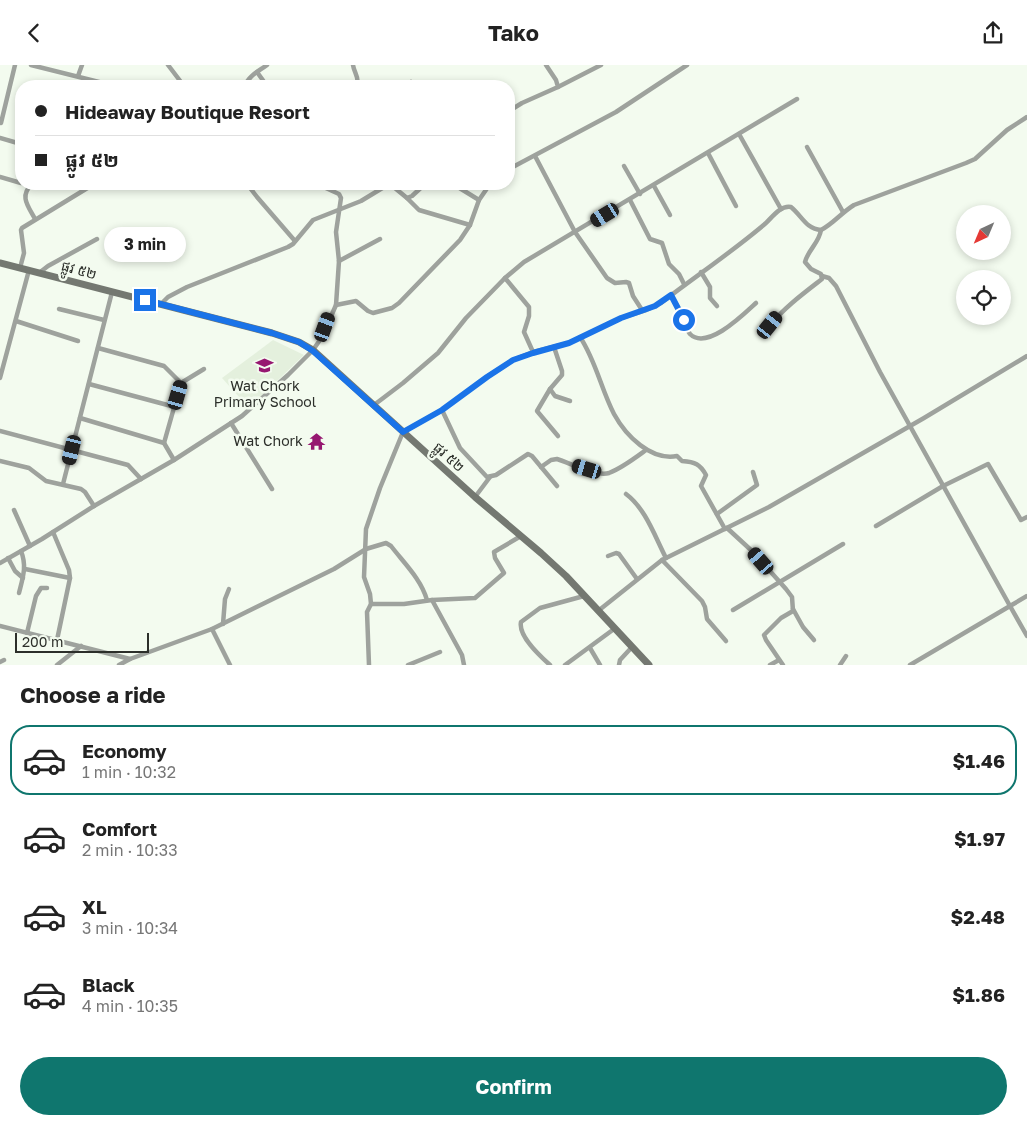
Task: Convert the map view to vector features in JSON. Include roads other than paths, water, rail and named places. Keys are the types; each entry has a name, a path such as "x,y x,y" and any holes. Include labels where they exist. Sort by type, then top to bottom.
{"street":[{"path":"1,123 15,65"},
{"path":"32,65 93,80"},
{"path":"78,76 82,65"},
{"path":"168,65 179,80"},
{"path":"248,80 268,65"},
{"path":"352,65 357,80"},
{"path":"546,65 556,80 558,87"},
{"path":"515,107 601,65"},
{"path":"515,166 616,112 687,65"},
{"path":"257,72 263,80"},
{"path":"374,405 438,353 466,318 505,278 524,262 797,99"},
{"path":"369,665 367,612 371,604 370,594 364,577 366,529 383,480 403,432 442,410 506,364 533,353 569,343 655,306 748,238 781,209 791,207 807,226 820,230 832,223 842,212 869,199 975,159 1007,130 1027,117"},
{"path":"739,134 781,209"},
{"path":"0,138 15,142"},
{"path":"806,147 842,212"},
{"path":"708,153 736,206"},
{"path":"535,156 575,232 607,278 615,283 629,283 633,297 642,310"},
{"path":"624,166 640,194"},
{"path":"0,177 15,181"},
{"path":"654,186 670,215"},
{"path":"26,190 24,200 34,219"},
{"path":"20,268 24,253 20,230 26,224 83,190"},
{"path":"252,190 295,241"},
{"path":"0,563 174,460 242,416 313,351 322,337 336,305 340,261 336,233 340,196 328,190"},
{"path":"161,305 168,297 187,287 291,245 313,220 361,201 380,190"},
{"path":"397,190 419,210 470,225"},
{"path":"407,198 418,190"},
{"path":"463,190 479,200"},
{"path":"336,305 356,301 373,313 392,308 460,240 470,225 479,200 486,190"},
{"path":"630,200 650,239 662,243 670,263 684,284"},
{"path":"820,230 820,237 804,262 836,286 880,372 1027,636"},
{"path":"40,273 48,266 97,239"},
{"path":"340,261 380,239"},
{"name":"ផ្លូវ ៥២","path":"0,263 299,342 313,351 475,497 541,553 649,665"},
{"path":"0,378 2,363 16,321 29,270"},
{"path":"701,272 710,287 710,298 717,306"},
{"path":"770,325 781,311 822,279 822,276"},
{"path":"505,278 529,307 529,316 524,332 533,353"},
{"path":"63,484 112,292"},
{"path":"671,295 692,336 704,338 721,333 756,303"},
{"path":"59,309 104,320"},
{"path":"16,321 78,341"},
{"path":"580,337 590,352 616,417 634,440 652,454 666,458 677,457 682,461 698,464 706,475 701,486 726,528 752,551 792,597 793,609 803,627 814,640"},
{"path":"554,347 562,375 554,383 537,411 558,436"},
{"path":"98,348 164,366 182,383"},
{"path":"598,611 664,559 769,507 1027,356"},
{"path":"164,443 182,383 204,369"},
{"path":"89,384 175,407"},
{"path":"550,389 555,396 570,401"},
{"path":"442,410 460,448 485,475 490,477"},
{"path":"80,418 164,443 174,460"},
{"path":"231,423 272,489"},
{"path":"0,431 128,465 141,479"},
{"path":"541,467 551,460 557,459 599,473 608,473 646,450"},
{"path":"475,497 490,477 511,466 525,455 530,455 557,486"},
{"path":"0,461 29,468 46,481 63,484 85,492 94,506"},
{"path":"876,526 943,486 988,464 1021,521 1027,517"},
{"path":"717,514 757,485 753,472"},
{"path":"626,494 633,500 650,525 664,559 702,601 707,619 726,641"},
{"path":"14,510 30,546"},
{"path":"54,532 70,578 56,639"},
{"path":"371,604 404,604 478,596 504,573 494,552 521,536"},
{"path":"119,665 130,659 223,624 334,569 366,549 386,543 389,544 416,578 460,652 464,665"},
{"path":"732,610 843,544"},
{"path":"20,593 25,569 25,561 21,551"},
{"path":"608,556 616,553 622,556 637,579"},
{"path":"8,558 15,571 23,578"},
{"path":"25,569 70,578"},
{"path":"27,633 36,596 41,588 47,588"},
{"path":"223,624 225,599 229,589"},
{"path":"550,665 536,652 526,637 520,627 522,622 540,608 584,596"},
{"path":"910,665 1027,596"},
{"path":"770,665 781,663 764,635 793,609"},
{"path":"0,626 130,659"},
{"path":"212,629 230,665"},
{"path":"565,665 614,629"},
{"path":"57,665 81,646"},
{"path":"619,665 620,660 632,647"},
{"path":"590,648 600,665"},
{"path":"408,665 440,652"},
{"path":"840,665 846,656"}],"place":[{"name":"Wat Chork Primary School","path":"265,366"},
{"name":"Wat Chork","path":"317,441"}]}
